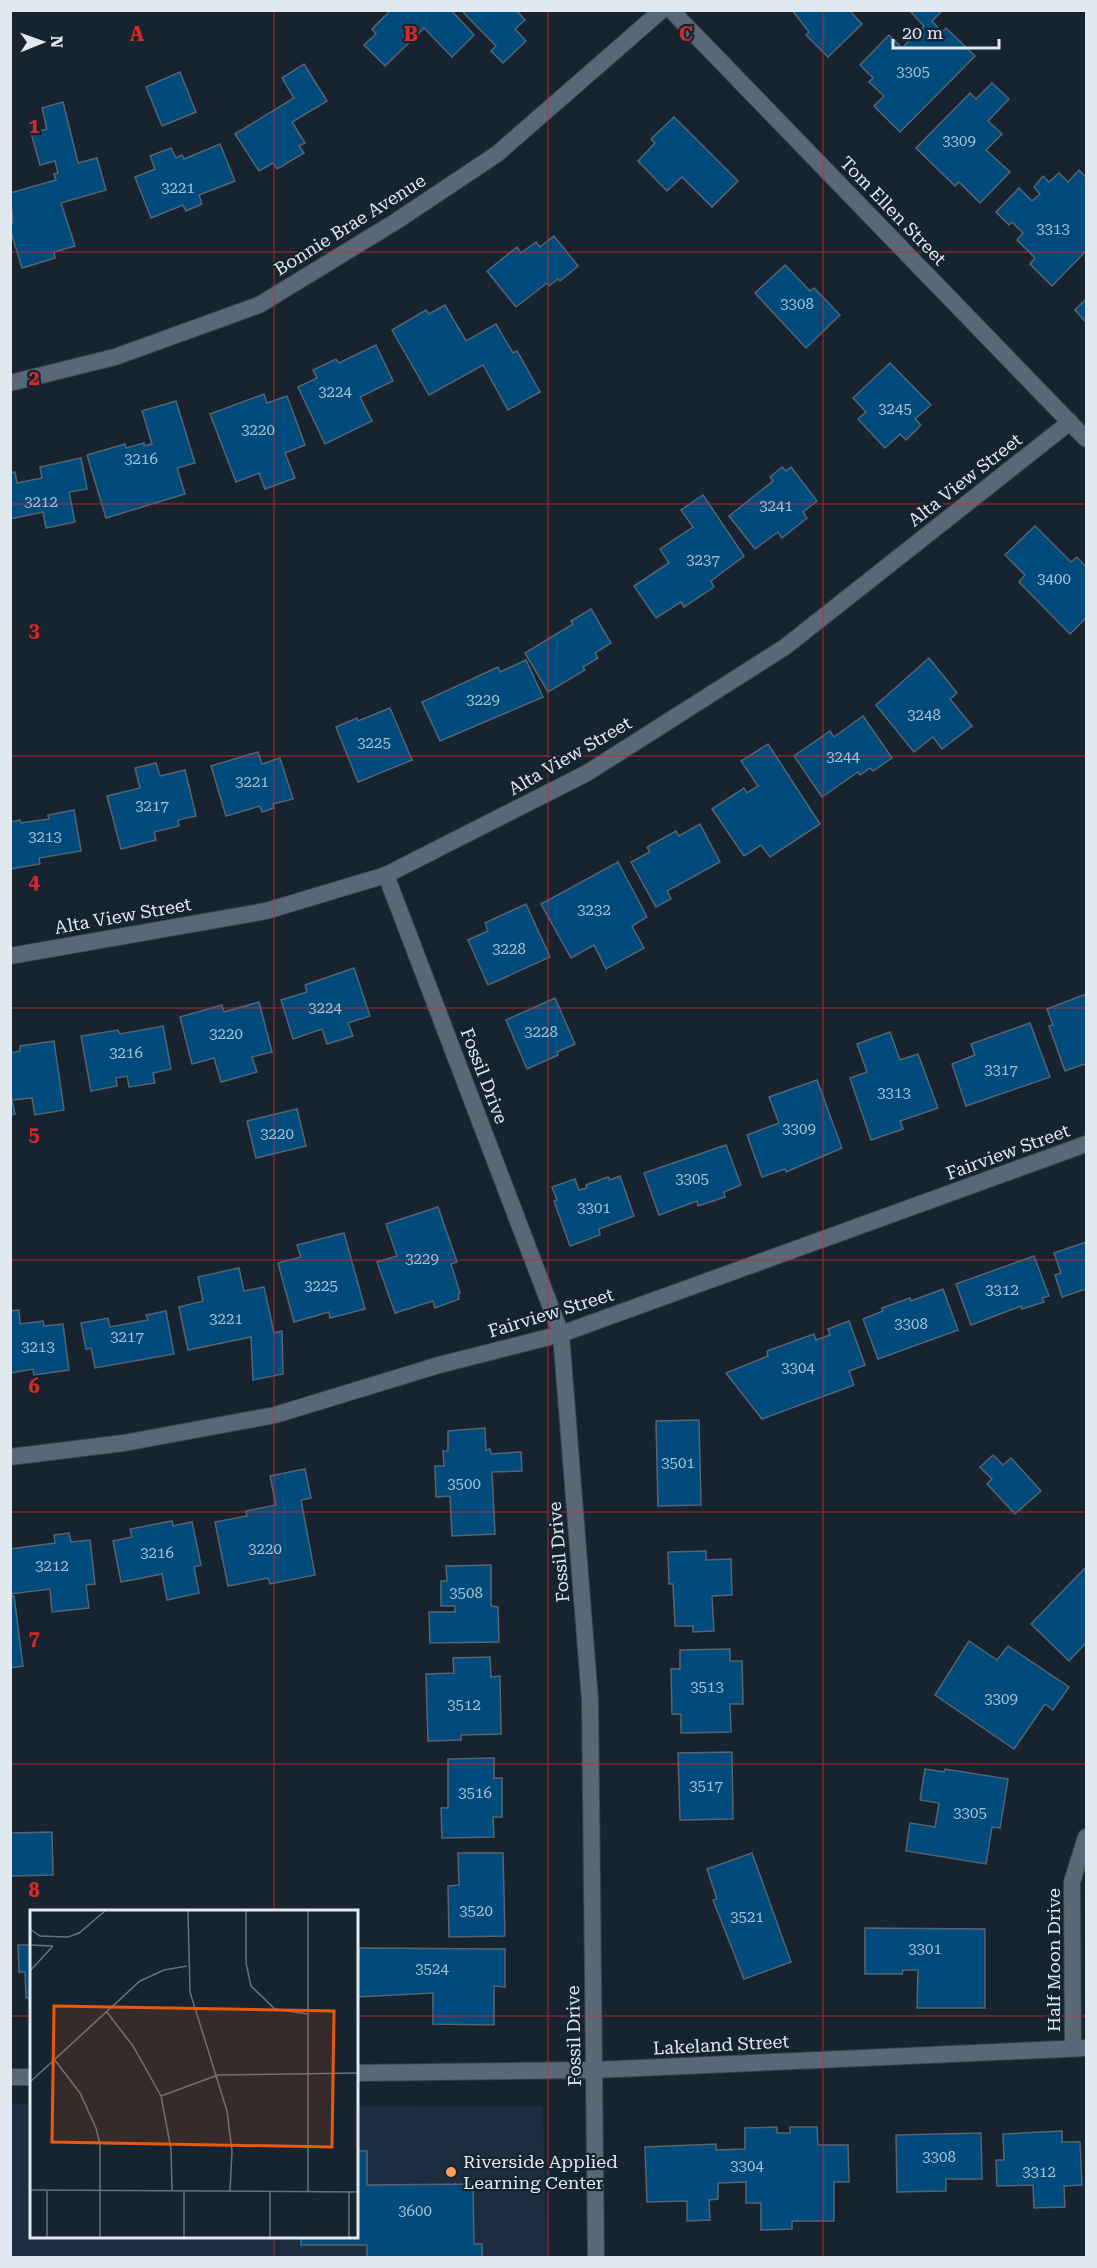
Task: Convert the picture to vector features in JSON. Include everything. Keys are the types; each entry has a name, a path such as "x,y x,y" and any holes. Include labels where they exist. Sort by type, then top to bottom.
{"street":[{"name":"Bonnie Brae Avenue","path":"10,383 116,357 259,305 395,222 497,154 662,10"},
{"name":"Tom Ellen Street","path":"671,10 1086,439"},
{"name":"Alta View Street","path":"10,956 266,911 387,875 587,773 785,647 1070,422"},
{"name":"Fossil Drive","path":"387,875 561,1334 590,1700 596,2258"},
{"name":"Fairview Street","path":"10,1457 124,1443 275,1415 439,1365 561,1334 1086,1144"},
{"name":"Half Moon Drive","path":"1080,2048 1072,1882 1086,1837"},
{"name":"Lakeland Street","path":"358,2073 594,2070 1080,2048"},
{"path":"10,2077 30,2077"}],"shaded area":[{"name":"Riverside Applied Learning Center","path":"11,2103 30,2104 30,2238 358,2238 358,2106 543,2107 547,2257 11,2258"}],"building":[{"path":"391,10 451,10 474,35 452,57 424,28 385,66 364,45 376,34 372,29"},
{"path":"461,10 516,10 525,20 515,29 526,41 503,63 491,51 496,46"},
{"path":"792,10 849,10 862,24 828,57 806,35 809,32"},
{"path":"909,10 943,10 932,21 942,32 946,28 975,56 900,132 874,106 884,96 869,82 873,78 860,65 889,35 902,48 924,26"},
{"path":"304,64 327,101 292,122 305,143 299,146 304,153 277,169 273,163 259,171 235,134 294,98 282,78"},
{"path":"180,72 196,112 162,126 146,87"},
{"path":"992,83 1009,99 988,121 1002,134 986,150 1010,172 980,203 959,182 955,186 916,148 970,93 976,99"},
{"path":"63,102 78,163 97,158 106,190 61,203 75,246 54,252 55,258 22,268 10,229 13,221 10,193 56,180 54,174 58,173 55,161 40,165 31,133 47,129 42,108"},
{"path":"674,117 738,181 712,207 682,177 667,191 638,161 655,143 651,139"},
{"path":"220,144 235,181 199,195 202,204 186,211 183,205 151,218 135,177 155,169 150,156 171,148 176,158 182,155 184,159"},
{"path":"1079,170 1086,177 1086,251 1052,286 1030,264 1035,258 1017,240 1023,233 1012,222 1009,225 996,212 1019,188 1032,201 1040,194 1034,187 1043,176 1049,182 1059,173 1068,182"},
{"path":"554,236 578,266 560,281 558,279 549,286 547,283 516,307 487,271 517,247 521,253 536,242 540,247"},
{"path":"785,265 810,291 814,288 840,315 806,348 755,293"},
{"path":"1086,299 1086,322 1075,310"},
{"path":"445,305 466,341 496,324 513,353 517,351 540,392 508,410 483,365 429,395 392,330 426,310 429,314"},
{"path":"376,345 393,381 360,397 372,421 325,444 298,387 317,378 313,370 336,359 339,363"},
{"path":"890,363 931,405 915,419 921,425 906,440 900,434 885,448 858,419 866,412 853,398"},
{"path":"264,394 267,403 287,396 305,445 285,453 295,478 265,489 259,473 236,482 210,414"},
{"path":"176,401 195,463 177,468 185,494 106,518 87,455 125,444 126,448 144,443 144,446 152,444 142,411"},
{"path":"81,458 87,489 69,492 75,522 46,528 43,512 10,519 10,473 15,472 17,483 42,478 40,467"},
{"path":"782,467 786,471 791,467 817,501 803,512 807,518 782,538 778,532 755,549 729,516 773,481 770,477"},
{"path":"703,495 744,556 711,581 714,587 684,607 681,602 656,618 634,586 669,563 660,549 693,527 681,510"},
{"path":"1035,526 1071,562 1077,557 1086,567 1086,618 1070,634 1019,582 1025,575 1005,555"},
{"path":"591,609 611,643 595,653 598,658 583,667 585,670 548,692 525,653 573,624 571,621"},
{"path":"929,658 957,693 950,699 972,726 942,749 933,737 914,752 876,705"},
{"path":"526,660 543,697 440,741 422,702 498,667 500,672"},
{"path":"390,708 412,760 358,782 336,727"},
{"path":"863,716 892,758 873,771 870,768 860,775 858,772 822,797 794,756 830,731 834,737"},
{"path":"768,744 820,824 770,857 761,845 744,856 712,809 744,788 747,793 758,786 741,761"},
{"path":"258,752 262,764 280,758 293,799 273,804 274,808 262,812 260,806 226,816 211,766"},
{"path":"156,763 160,776 185,770 196,816 178,820 179,826 154,832 156,840 121,849 107,796 140,788 135,768"},
{"path":"74,810 81,851 39,858 40,864 10,869 10,822 20,820 21,823 49,819 48,815"},
{"path":"700,824 720,862 667,891 671,899 656,907 631,862 650,852 647,847 676,831 679,836"},
{"path":"618,862 647,917 632,926 644,948 606,969 594,945 571,958 541,904"},
{"path":"526,904 550,957 488,985 468,940 488,931 485,923"},
{"path":"354,968 370,1016 348,1023 353,1036 327,1044 322,1029 293,1039 281,1000 307,992 305,985"},
{"path":"1086,994 1086,1066 1084,1064 1065,1071 1049,1026 1053,1025 1047,1009"},
{"path":"555,998 575,1044 557,1052 558,1055 527,1069 506,1020"},
{"path":"259,1002 272,1052 252,1057 257,1072 221,1082 214,1058 192,1064 180,1017 222,1005 224,1012"},
{"path":"1030,1023 1050,1077 966,1106 952,1064 975,1055 971,1044"},
{"path":"163,1026 171,1069 153,1073 155,1083 129,1087 127,1076 116,1078 117,1086 91,1091 81,1036 118,1030 120,1034"},
{"path":"890,1032 900,1060 918,1054 938,1108 900,1121 903,1129 871,1140 850,1078 867,1072 857,1044"},
{"path":"54,1041 64,1110 35,1115 32,1098 12,1100 15,1114 10,1115 10,1053 20,1051 20,1046"},
{"path":"817,1080 842,1148 786,1172 785,1169 762,1177 747,1135 779,1123 769,1097"},
{"path":"297,1109 306,1146 256,1158 247,1121"},
{"path":"726,1145 741,1185 724,1192 725,1197 698,1206 697,1201 659,1215 644,1173"},
{"path":"620,1176 634,1216 599,1229 600,1235 570,1246 554,1201 557,1200 552,1187 575,1179 579,1190 608,1177 610,1180"},
{"path":"438,1207 457,1262 451,1264 460,1293 458,1294 459,1299 435,1308 433,1301 395,1313 377,1262 397,1256 386,1224"},
{"path":"344,1233 365,1309 330,1318 329,1312 294,1322 278,1263 301,1257 297,1245"},
{"path":"1086,1242 1086,1289 1062,1297 1055,1275 1061,1273 1054,1253"},
{"path":"1034,1256 1049,1296 1042,1298 1044,1302 1022,1309 1021,1306 971,1325 956,1284"},
{"path":"239,1268 244,1291 264,1287 274,1333 282,1331 283,1374 253,1380 251,1337 188,1350 179,1307 203,1301 198,1277"},
{"path":"943,1289 958,1330 878,1359 863,1319 883,1311 882,1308 910,1298 911,1301"},
{"path":"19,1310 20,1324 43,1321 44,1326 63,1324 69,1370 34,1375 33,1369 10,1373 10,1311"},
{"path":"166,1311 174,1354 95,1368 91,1348 86,1349 81,1323 108,1318 110,1327 148,1320 146,1315"},
{"path":"849,1321 865,1365 849,1371 854,1385 762,1419 726,1373 768,1356 767,1351 814,1334 816,1340 830,1335 828,1329"},
{"path":"699,1420 701,1505 658,1506 656,1421"},
{"path":"485,1428 486,1450 490,1449 491,1454 521,1452 522,1471 492,1472 495,1534 452,1536 450,1496 436,1497 435,1466 444,1466 443,1451 448,1451 448,1431"},
{"path":"993,1455 1003,1465 1011,1458 1041,1491 1015,1514 987,1484 992,1479 980,1467"},
{"path":"305,1469 311,1498 301,1500 315,1575 270,1584 268,1578 228,1586 215,1522 247,1516 246,1511 276,1505 270,1476"},
{"path":"172,1521 173,1526 192,1522 201,1565 194,1567 199,1593 167,1600 162,1574 121,1582 113,1541 132,1537 130,1529"},
{"path":"69,1533 71,1542 90,1540 95,1584 86,1585 89,1608 52,1612 50,1589 10,1594 10,1549 55,1543 54,1535"},
{"path":"706,1551 706,1560 731,1559 732,1595 712,1596 714,1631 693,1632 693,1626 675,1626 673,1584 669,1584 668,1552"},
{"path":"491,1565 491,1606 498,1607 499,1642 430,1643 429,1612 455,1612 455,1606 441,1606 441,1581 447,1581 446,1566"},
{"path":"1086,1567 1086,1643 1069,1661 1031,1624"},
{"path":"10,1596 14,1596 23,1666 10,1668"},
{"path":"969,1641 997,1660 1008,1646 1069,1687 1053,1710 1045,1704 1014,1749 935,1695"},
{"path":"730,1649 730,1661 742,1661 743,1704 730,1704 731,1732 681,1733 681,1714 672,1714 671,1669 680,1669 680,1650"},
{"path":"490,1657 491,1677 500,1676 501,1734 461,1735 461,1740 428,1741 426,1674 454,1673 453,1658"},
{"path":"732,1752 733,1819 680,1820 678,1753"},
{"path":"494,1758 494,1778 502,1778 502,1817 493,1817 494,1837 442,1838 441,1808 448,1808 448,1759"},
{"path":"925,1769 944,1772 945,1769 1008,1779 1000,1828 992,1827 986,1864 906,1851 910,1823 935,1827 939,1803 920,1800"},
{"path":"52,1832 53,1875 10,1876 10,1833"},
{"path":"458,1853 503,1853 505,1936 449,1937 448,1886 459,1885"},
{"path":"752,1853 791,1962 744,1979 713,1900 717,1899 707,1869"},
{"path":"865,1928 985,1929 985,2008 917,2008 918,1970 903,1970 902,1974 865,1974"},
{"path":"18,1945 30,1945 30,1998 26,1998 25,1972 19,1972"},
{"path":"359,1948 505,1949 505,1987 494,1986 494,2025 433,2024 433,1993 358,1997"},
{"path":"777,2127 777,2133 790,2133 790,2127 817,2127 818,2145 848,2145 849,2182 834,2182 834,2221 792,2221 792,2229 761,2230 761,2203 746,2203 746,2182 718,2183 718,2199 709,2200 710,2220 687,2221 687,2201 647,2202 645,2147 716,2144 716,2150 745,2149 745,2128"},
{"path":"1062,2131 1062,2142 1080,2142 1082,2185 1064,2186 1065,2207 1034,2208 1033,2185 997,2186 996,2160 1004,2160 1003,2134"},
{"path":"981,2133 982,2179 946,2179 946,2191 897,2192 896,2135"},
{"path":"358,2151 367,2151 367,2185 473,2184 474,2244 482,2244 482,2258 367,2258 367,2245 301,2245 301,2238 358,2238"}],"place":[{"name":"Riverside Applied Learning Center","path":"451,2172"}]}
